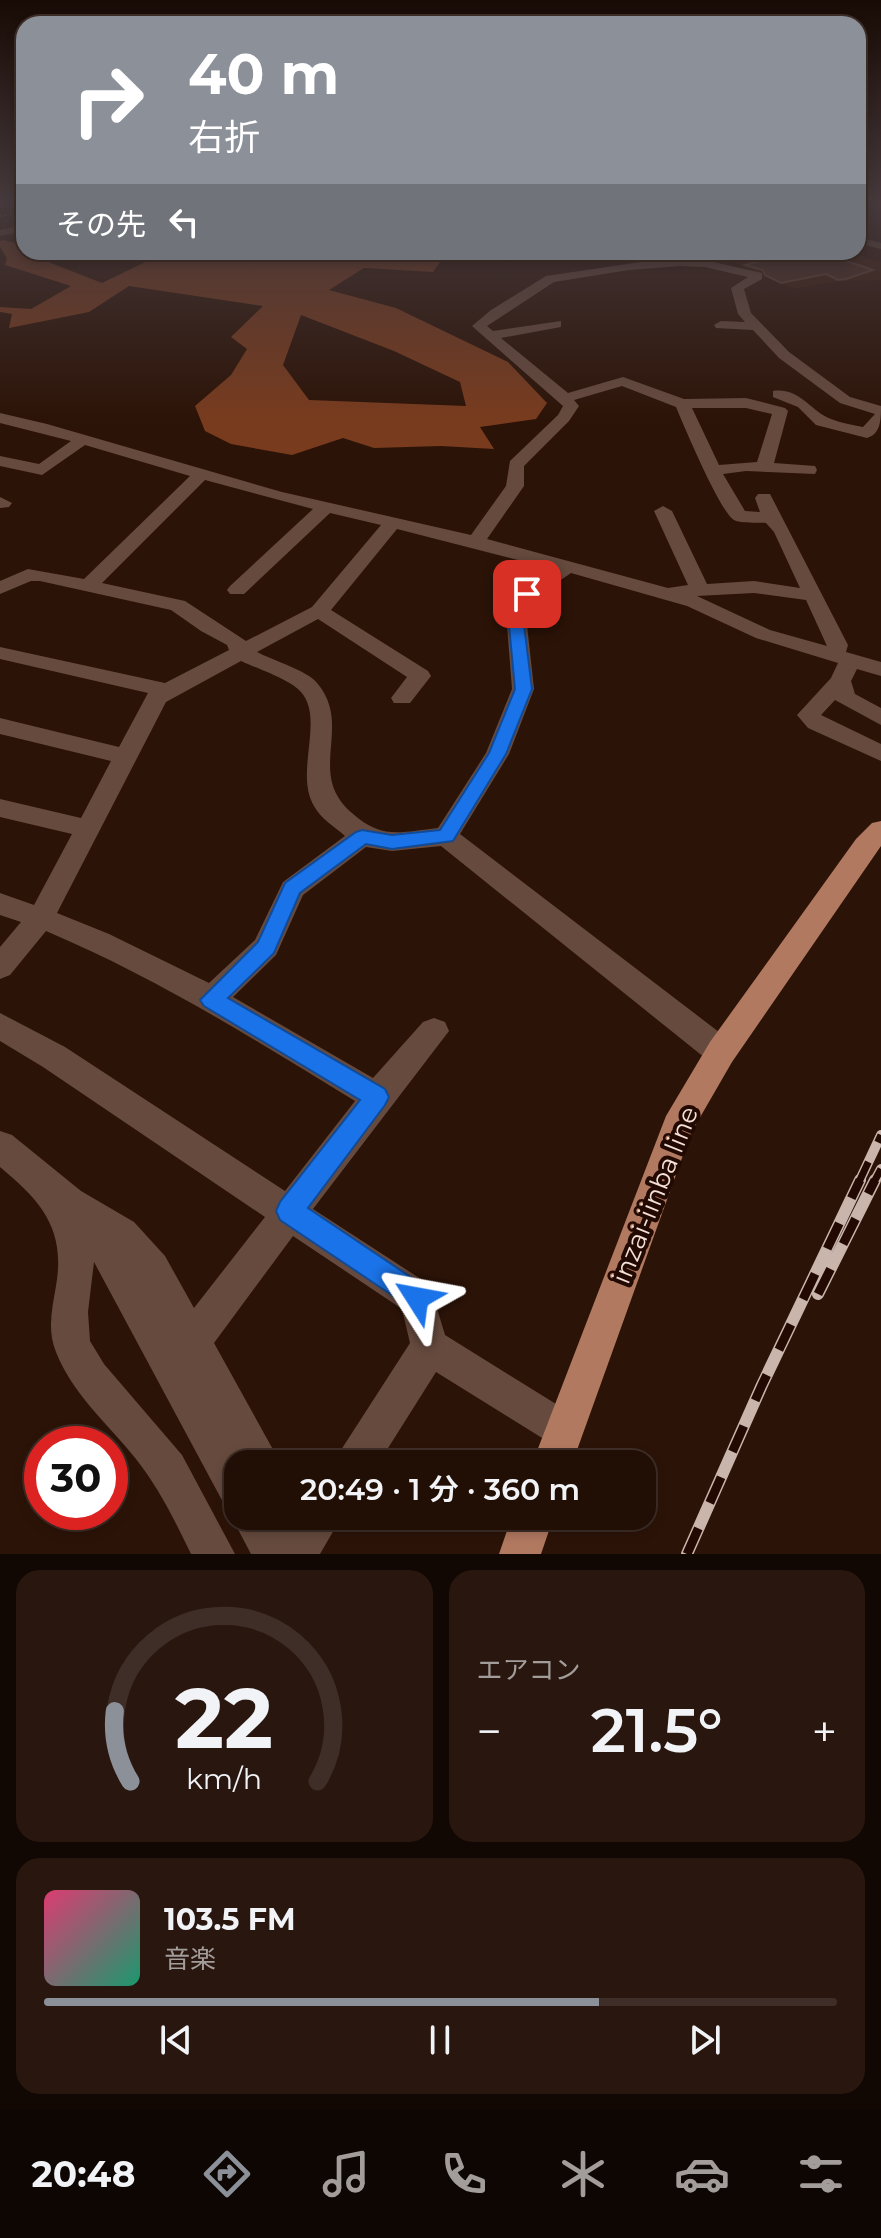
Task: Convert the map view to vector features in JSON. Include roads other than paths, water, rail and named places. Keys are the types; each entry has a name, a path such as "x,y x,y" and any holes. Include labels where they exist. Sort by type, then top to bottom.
{"main road":[{"name":"inzai-iinba line","path":"558,1448 671,1141 721,1052 865,846 881,830"},
{"path":"520,1554 528,1530"}],"street":[{"path":"476,542 515,486 516,465 571,406 479,326 498,310 537,292 550,279 567,277"},
{"path":"757,277 737,288 745,314 755,326 784,355 845,400 881,413 867,433 822,422 803,404 778,394"},
{"path":"492,335 556,324"},
{"path":"721,325 755,326"},
{"path":"565,398 623,381 682,404 746,403 780,411 764,467"},
{"path":"682,404 713,471 739,516 771,518"},
{"path":"1,419 83,439 325,508 476,542 666,593 842,665 881,669"},
{"path":"0,461 42,470 83,439"},
{"path":"713,471 764,467 809,470"},
{"path":"86,587 201,475"},
{"path":"764,498 771,518 782,530 838,645 845,698 881,718"},
{"path":"237,590 325,508"},
{"path":"663,511 700,590"},
{"path":"0,967 41,917 123,756 157,697 319,611 393,522"},
{"path":"446,836 497,754 523,689 517,625 527,594 570,566"},
{"path":"0,588 28,575 178,605 208,627 236,641 241,653 308,685 318,701 322,729 317,765 324,803 362,837 392,842 446,836 721,1052"},
{"path":"666,593 754,587 811,595"},
{"path":"319,611 420,676 402,698"},
{"path":"0,653 168,691"},
{"path":"842,665 808,715 816,723 881,753"},
{"path":"0,726 123,756"},
{"path":"0,808 88,829"},
{"path":"211,1000 266,947 292,889 362,837"},
{"path":"0,904 41,917 124,953 377,1097"},
{"path":"0,1026 54,1057 417,1298 430,1347 558,1448"},
{"path":"181,1350 377,1097 434,1031"},
{"path":"0,1146 55,1191 122,1234 152,1269 224,1456"},
{"path":"55,1191 76,1254 68,1320 71,1345 83,1369 134,1424 162,1460 214,1554"},
{"path":"364,1450 430,1347"},
{"path":"181,1350 251,1450"}],"railway":[{"path":"859,1182 881,1135"},
{"path":"874,1182 881,1169"},
{"path":"687,1554 762,1385 860,1180"},
{"path":"818,1294 874,1182"}]}
